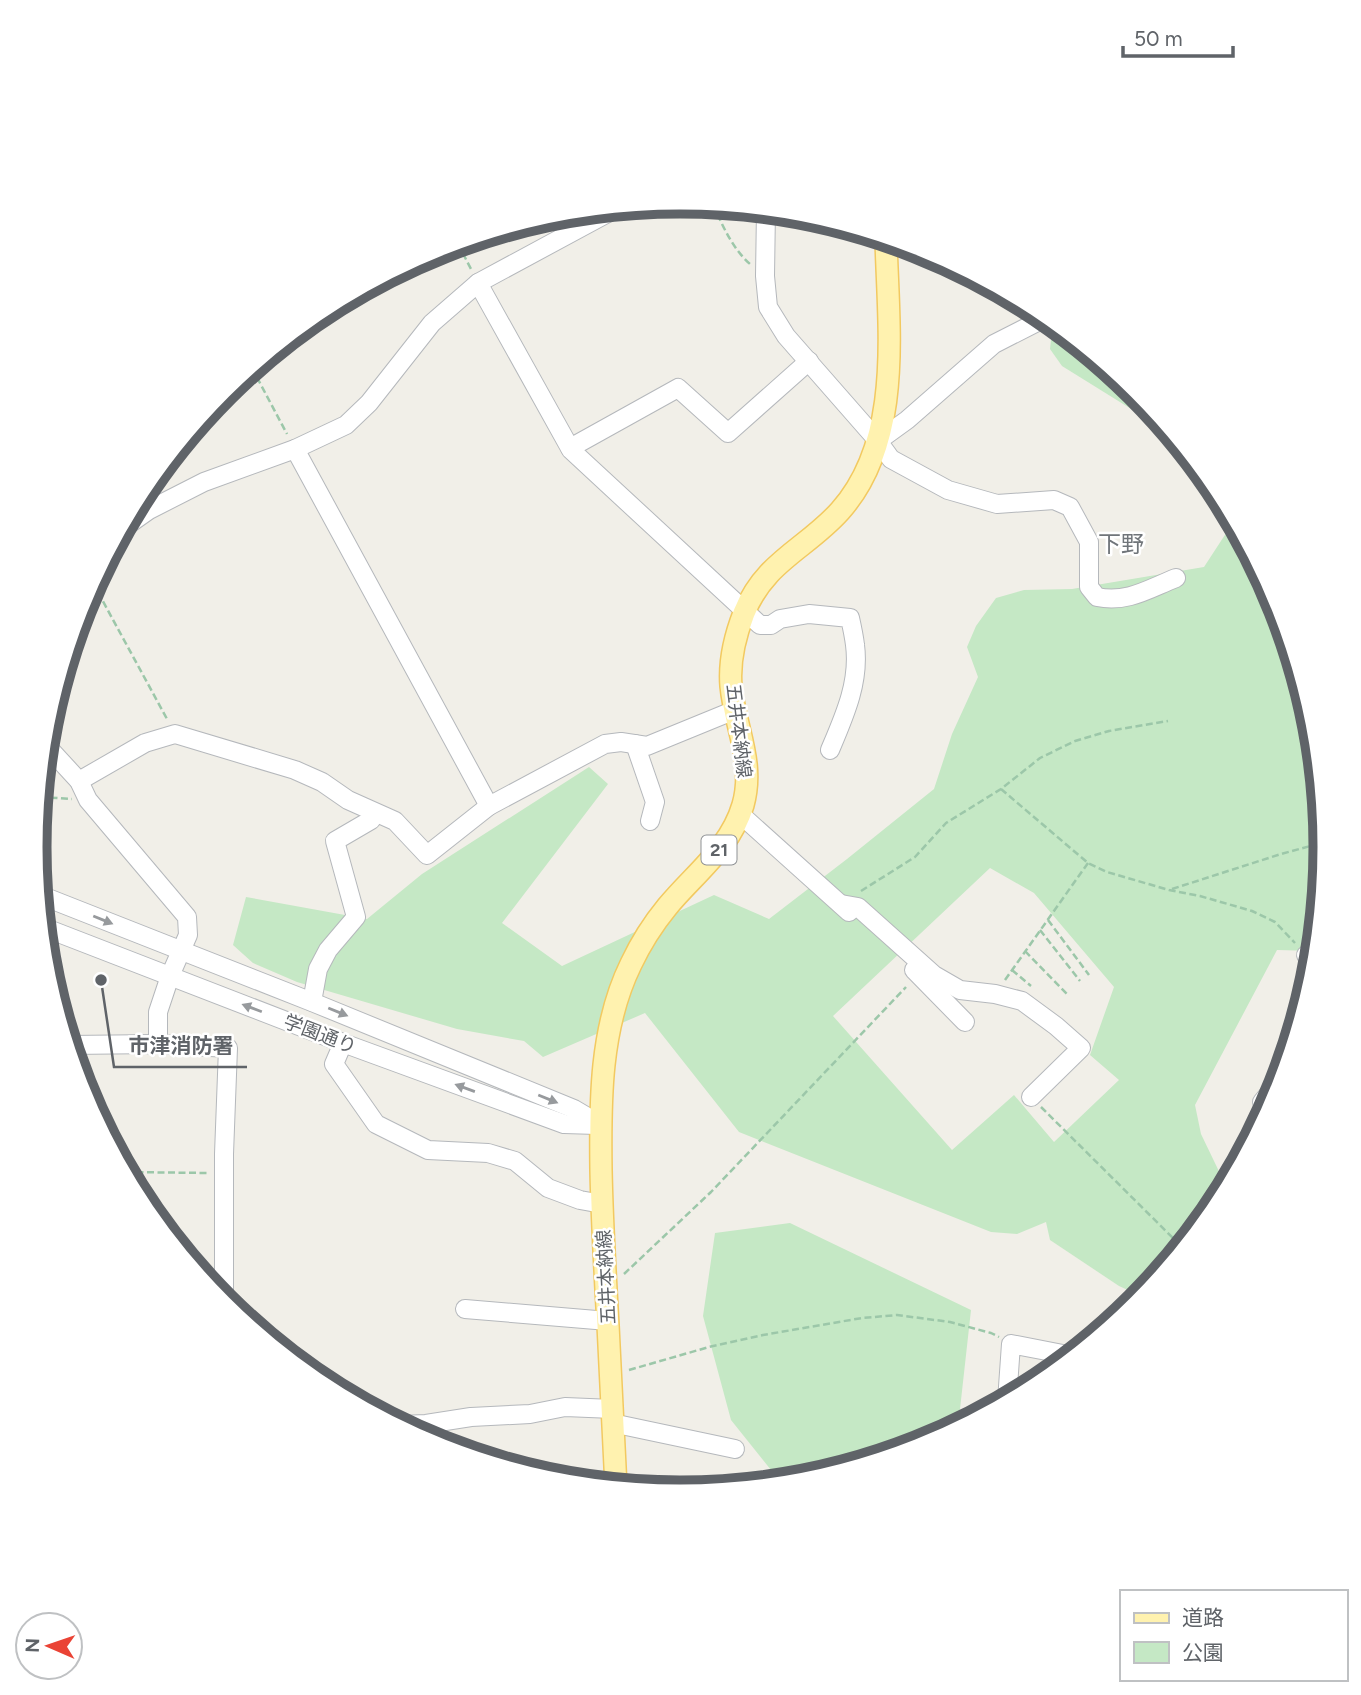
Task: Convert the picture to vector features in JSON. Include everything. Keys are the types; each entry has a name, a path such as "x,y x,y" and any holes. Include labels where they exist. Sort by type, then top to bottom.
{"main road":[{"name":"五井本納線","path":"615,1477 602,1204 601,1125 609,1032 630,965 666,908 727,840 740,814 747,767 731,684 737,635 745,611 768,573 839,512 855,491 878,441 889,374 886,249"}],"street":[{"path":"766,220 765,276 768,307 786,336 891,459 948,490 997,504 1054,500 1070,507 1089,542 1089,587 1097,597 1110,600 1140,595 1176,578"},
{"path":"142,515 204,482 295,449 346,425 369,403 432,323 478,282 593,221"},
{"path":"478,282 570,448 760,625 771,625 780,619 809,614 850,618 856,647 855,671 851,697 830,750"},
{"path":"878,441 907,420 994,344 1035,323"},
{"path":"570,448 678,388 727,433 809,361"},
{"path":"295,449 489,806"},
{"path":"79,781 145,743 175,734 295,770 322,782 348,800 395,821 427,855 489,806 605,744 621,742 648,746 735,710"},
{"path":"635,744 654,802 650,821"},
{"path":"55,754 79,781 88,800 187,917 188,935 158,1012 158,1044"},
{"path":"312,1002 318,969 328,950 356,918 335,841 371,820 376,813"},
{"path":"740,814 918,974 965,1022"},
{"path":"50,899 574,1109 601,1125"},
{"path":"841,904 858,907 934,975 960,990 995,994 1022,1001 1081,1048 1031,1097"},
{"path":"53,928 69,907"},
{"name":"学園通り","path":"53,931 343,1043 564,1124 601,1125"},
{"path":"343,1043 334,1064 376,1124 428,1150 488,1153 516,1161 548,1188 580,1200 602,1204"},
{"path":"79,1045 158,1044 228,1048 224,1286"},
{"path":"466,1309 608,1321"},
{"path":"1008,1389 1011,1344 1061,1354"},
{"path":"420,1424 471,1417 530,1414 565,1407 612,1416 735,1449"}],"path":[{"path":"719,216 733,244 744,258 765,276"},
{"path":"463,253 478,282"},
{"path":"257,377 295,449"},
{"path":"100,595 175,734"},
{"path":"841,904 915,857 946,823 1001,789 1040,758 1075,741 1109,731 1168,721"},
{"path":"1001,789 1088,863 1107,872 1252,911 1275,922 1305,952"},
{"path":"50,798 88,800"},
{"path":"1169,890 1314,846"},
{"path":"995,994 1088,863"},
{"path":"1048,919 1089,975"},
{"path":"1040,930 1080,981"},
{"path":"1025,951 1067,994"},
{"path":"606,1291 711,1192 918,974"},
{"path":"1031,1097 1176,1241"},
{"path":"137,1172 224,1174"},
{"path":"611,1376 709,1347 763,1335 862,1318 897,1315 950,1322 991,1333 1011,1344"}],"green space":[{"path":"1052,335 1098,371 1144,417 1062,366 1050,349"},
{"path":"1228,530 1266,605 1280,644 1302,724 1312,806 1314,848 1305,951 1277,950 1195,1105 1201,1134 1221,1176 1183,1233 1131,1292 1050,1240 1046,1222 1017,1234 991,1232 739,1132 645,1013 543,1057 524,1041 457,1029 297,982 253,963 233,945 246,897 367,919 422,874 589,767 608,784 502,923 562,966 714,895 769,919 934,789 952,734 978,677 967,647 976,626 996,598 1024,590 1072,589 1204,567","holes":["990,868 1034,893 1114,987 1090,1055 1119,1080 1054,1142 1014,1095 952,1150 833,1016"]},
{"path":"790,1223 971,1310 959,1416 884,1447 804,1469 774,1473 731,1420 703,1316 715,1233"}],"place":[{"name":"市津消防署","path":"101,980"}],"district":[{"name":"下野","path":"1121,544"}]}
